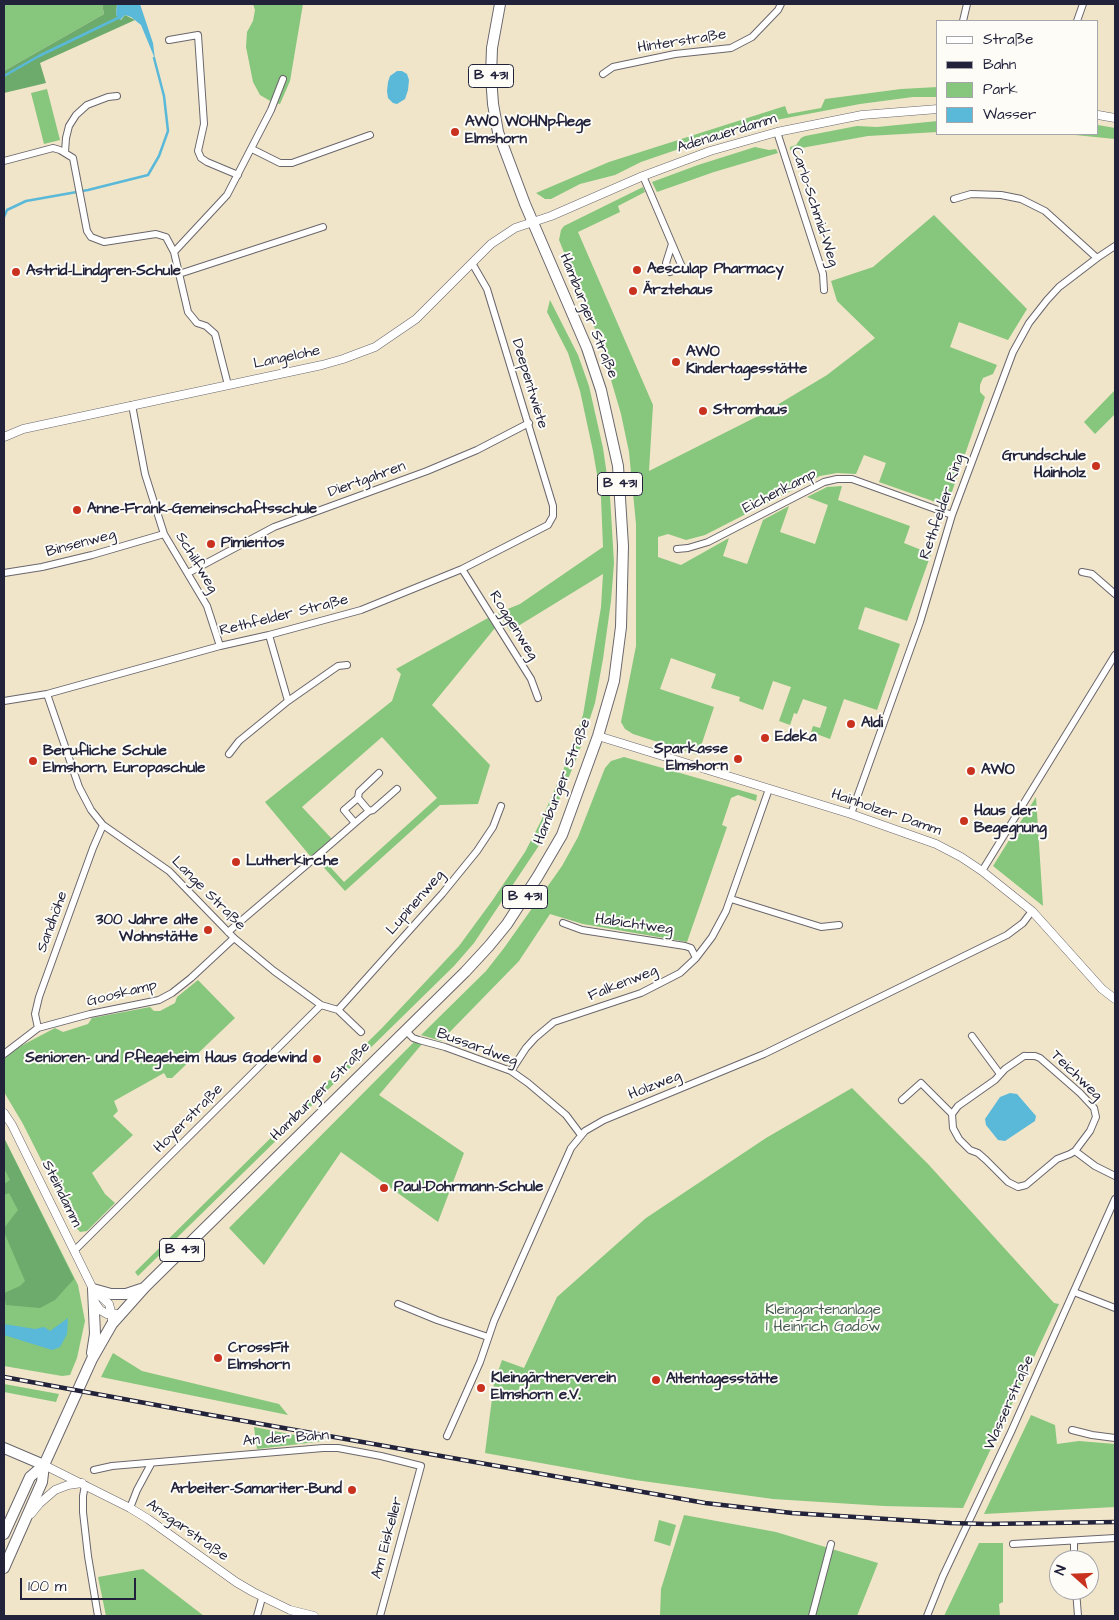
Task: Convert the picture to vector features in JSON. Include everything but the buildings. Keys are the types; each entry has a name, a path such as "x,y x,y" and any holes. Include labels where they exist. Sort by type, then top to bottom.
{"main road":[{"name":"Hamburger Straße","path":"44,1465 92,1359 115,1317 465,972 506,924 538,876 562,835 598,736 614,681 621,627 623,546 618,466 602,390 587,348 498,132 491,76 492,48 500,4"},
{"path":"92,1359 95,1334 93,1289 111,1294 126,1294 145,1287"},
{"path":"4,1448 44,1465"},
{"name":"B 431","path":"4,1568 42,1482 44,1465"},
{"name":"B 431","path":"4,1531 30,1477 44,1465"}],"street":[{"name":"Hinterstraße","path":"603,74 613,67 675,54 731,48 752,37 778,10 781,4"},
{"path":"963,20 967,4"},
{"path":"1077,20 1083,4"},
{"path":"169,40 198,35 204,124 198,151 201,158 207,162 238,175"},
{"path":"174,252 217,208 227,195 252,150 283,79"},
{"path":"65,152 69,126 76,115 87,104 117,96"},
{"name":"Adenauerdamm","path":"534,222 643,176 710,151 777,132 862,116 936,109"},
{"path":"1099,115 1115,118"},
{"name":"Carlo-Schmid-Weg","path":"777,132 823,274 824,290"},
{"path":"252,150 280,163 292,163 370,135"},
{"path":"4,161 53,148 65,152 74,158 87,230 91,237 104,242 156,234 166,237 171,243 174,252 188,312 197,323 206,326 215,334 228,384"},
{"path":"643,176 672,244"},
{"path":"954,199 977,194 1001,195 1021,199 1045,212 1097,258"},
{"name":"Langelohe","path":"4,437 23,429 322,365 375,347 416,319 491,244 514,228 534,222"},
{"path":"179,274 323,227"},
{"name":"Rethfelder Ring","path":"851,814 920,622 952,515 1000,383 1023,334 1047,300 1060,287 1115,246"},
{"name":"Deepentwiete","path":"472,263 487,289 529,423 553,506 553,516"},
{"name":"Schilfweg","path":"132,405 145,474 164,534 207,606 220,646"},
{"name":"Diertgahren","path":"188,572 274,528 427,471 477,450 529,423"},
{"name":"Eichenkamp","path":"677,548 688,548 708,542 824,482 837,479 852,479 952,515"},
{"name":"Rethfelder Straße","path":"4,701 47,694 220,646 361,610 462,569 548,525 553,516"},
{"name":"Binsenweg","path":"4,573 42,567 92,555 164,534"},
{"name":"Roggenweg","path":"462,569 531,679 538,698"},
{"path":"1082,572 1092,574 1115,594"},
{"path":"269,635 288,702"},
{"path":"982,871 1115,655"},
{"path":"229,754 239,741 288,702 338,666 347,665"},
{"name":"Lange Straße","path":"47,694 79,787 91,810 103,825 169,871 234,938 274,971 320,1005 338,1010 360,1032"},
{"name":"Hainholzer Damm","path":"598,736 851,814 936,844 964,858 1032,911 1102,989 1115,999"},
{"path":"355,823 344,810 358,798 359,792 379,773"},
{"path":"228,932 397,789"},
{"name":"Falkenweg","path":"511,1071 526,1048 554,1022 642,993 680,973 696,958 721,923 770,789"},
{"path":"358,798 369,811"},
{"name":"Lupinenweg","path":"338,1010 442,894 477,851 493,827 501,806"},
{"name":"Sandhöhe","path":"38,1028 35,1014 39,997 103,825"},
{"path":"731,899 821,927 839,925"},
{"name":"Holzweg","path":"447,1436 571,1148 585,1130 604,1120 764,1054 1007,935 1023,923 1032,911"},
{"name":"Habichtweg","path":"563,923 582,930 685,946 691,948 696,958"},
{"name":"Gooskamp","path":"4,1054 38,1028 90,1014 159,1000 172,993 191,978 234,938"},
{"name":"Hoyerstraße","path":"74,1251 320,1005"},
{"name":"Bussardweg","path":"405,1030 413,1038 445,1047 511,1071 528,1082 566,1115 581,1135"},
{"path":"972,1036 1000,1074"},
{"name":"Teichweg","path":"1024,1056 1036,1056 1080,1093 1094,1108 1096,1116 1090,1131 1075,1151 1057,1159 1026,1185 1018,1187 1008,1182 986,1160 970,1150 959,1139 953,1128 952,1114 958,1106 995,1080 1017,1059 1024,1056"},
{"path":"902,1100 921,1083 952,1114"},
{"name":"Steindamm","path":"4,1113 12,1125 93,1289 94,1303 100,1310 115,1317"},
{"path":"1075,1151 1091,1164 1115,1176"},
{"name":"Wasserstraße","path":"927,1616 943,1576 1011,1432 1115,1199"},
{"path":"1074,1292 1115,1308"},
{"path":"398,1304 437,1320 488,1337"},
{"path":"1072,1430 1115,1438"},
{"name":"An der Bahn","path":"94,1470 112,1466 323,1448 338,1448 421,1466"},
{"path":"130,1508 151,1464"},
{"name":"Ansgarstraße","path":"44,1465 130,1508 262,1598 290,1610 314,1616"},
{"name":"Am Eiskeller","path":"380,1616 421,1466"},
{"path":"24,1523 40,1503 55,1490 68,1485 84,1484 83,1496 88,1556 98,1616"},
{"path":"1013,1544 1115,1538"},
{"path":"1074,1541 1074,1550"},
{"path":"812,1616 831,1544"},
{"path":"257,1616 262,1598"},
{"path":"1077,1600 1078,1616"}],"green space":[{"path":"4,4 102,4 104,14 4,71"},
{"path":"102,4 117,4 116,15 121,20 125,15 135,20 40,63 46,83 4,93 4,71 104,14"},
{"path":"253,4 303,4 290,81 280,104 260,95 253,82 246,47 247,32 253,21 255,10"},
{"path":"936,87 936,97 913,97 860,104 776,120 708,139 641,162 615,175 580,184 551,199 545,199 536,193 609,162 785,106 788,114 821,108 825,99 901,89"},
{"path":"47,89 60,140 44,144 31,93"},
{"path":"936,121 936,132 868,136 790,150 790,147 796,145 805,136 857,126 877,127"},
{"path":"1099,125 1115,128 1115,139 1075,135 1099,135"},
{"path":"755,147 769,150 776,149 778,153 714,172 657,192 652,182 698,165"},
{"path":"643,187 645,192 618,206 620,212 578,232 653,405 649,471 762,414 827,375 875,338 837,301 831,281 873,267 934,215 1027,309 1008,340 959,322 950,347 997,365 993,374 983,378 980,385 980,392 985,397 947,506 879,482 886,463 864,455 856,474 837,473 820,476 705,535 686,540 668,534 658,537 658,557 681,565 729,538 723,556 747,564 763,520 789,506 780,532 815,544 828,505 807,497 827,487 842,486 838,500 910,526 904,543 931,554 907,621 865,607 858,629 900,644 877,710 844,699 830,739 811,732 813,726 820,728 827,707 803,699 797,714 794,713 790,725 779,721 791,687 773,681 763,710 739,701 740,697 711,688 716,674 671,658 660,689 714,707 698,755 633,734 625,729 621,722 636,646 636,524 629,452 621,414 599,339 559,240 564,226"},
{"path":"550,300 578,355 589,386 603,448 610,496 614,563 611,601 595,703 578,755 542,841 474,943 454,966 138,1276 135,1272 382,1028 459,946 525,852 541,821 567,761 583,715 601,607 603,574 510,631 498,613 520,604 603,547 601,498 593,451 580,391 568,353 547,312"},
{"path":"1114,391 1115,414 1095,434 1084,422"},
{"path":"488,618 495,628 432,705 490,765 478,804 440,805 345,891 318,861 322,858 344,882 437,798 382,737 302,807 332,839 311,857 265,802 392,701 401,674 396,669"},
{"path":"624,757 757,795 756,801 738,795 731,798 722,825 727,827 687,942 583,924 550,914 519,961 441,1041 421,1035 486,971 504,948 562,866 578,837 605,768 611,761"},
{"path":"1036,797 1043,906 993,866"},
{"path":"198,980 235,1018 172,1078 167,1078 164,1073 114,1101 118,1111 113,1116 133,1135 92,1173 105,1194 115,1203 87,1231 80,1232 74,1225 23,1124 4,1092 4,1059 17,1048 55,1028 63,1032 88,1024 92,1018 150,1007 154,1011 160,1011 175,1003 177,997"},
{"path":"414,1042 422,1044 379,1095 464,1153 438,1222 341,1152 264,1265 229,1228"},
{"name":"Kleingartenanlage 1 Heinrich Gadow","path":"852,1088 929,1165 1054,1303 1059,1304 963,1508 884,1506 773,1499 635,1480 485,1453 494,1383 502,1360 524,1368 557,1297 646,1218 766,1138"},
{"path":"4,1138 78,1285 85,1321 77,1358 70,1375 62,1376 4,1366"},
{"path":"4,1138 74,1279 55,1300 40,1308 6,1305 4,1293 20,1286 25,1281 4,1232 4,1228 18,1210 9,1193 4,1195 4,1184 10,1180 4,1168"},
{"path":"113,1353 142,1371 279,1404 288,1415 101,1377"},
{"path":"4,1384 59,1394 56,1402 4,1392"},
{"path":"1031,1415 1055,1425 1057,1444 1079,1441 1115,1444 1115,1507 984,1514"},
{"path":"254,1427 325,1441 257,1449"},
{"path":"684,1515 776,1532 878,1563 857,1616 660,1616 661,1589"},
{"path":"659,1520 676,1525 670,1546 654,1541"},
{"path":"979,1543 1003,1543 1003,1602 999,1604 1000,1616 944,1616"},
{"path":"143,1569 204,1616 106,1616 98,1577"}],"water":[{"path":"117,4 140,4 153,43 155,59 141,25 125,15 120,20 116,15"},
{"path":"397,71 407,74 409,80 405,99 397,104 388,98 387,91 390,76"},
{"path":"1010,1093 1017,1094 1036,1116 1035,1121 1005,1141 998,1140 986,1125 985,1119 1000,1097"},
{"path":"68,1318 67,1334 60,1347 52,1350 4,1335 4,1324 35,1329 44,1327 50,1331"}],"waterway":[{"path":"4,76 39,56 118,18 120,15"},
{"path":"4,217 7,210 26,201 88,190 148,175 159,156 168,131 164,96 154,58"}],"railway":[{"path":"4,1377 705,1503 792,1513 950,1523 1115,1522"}],"place":[{"name":"AWO WOHNpflege Elmshorn","path":"455,132"},
{"name":"Aesculap Pharmacy","path":"637,270"},
{"name":"Astrid-Lindgren-Schule","path":"16,272"},
{"name":"Ärztehaus","path":"633,291"},
{"name":"AWO Kindertagesstätte","path":"676,362"},
{"name":"Stromhaus","path":"703,411"},
{"name":"Grundschule Hainholz","path":"1096,466"},
{"name":"Anne-Frank-Gemeinschaftsschule","path":"77,510"},
{"name":"Pimientos","path":"211,544"},
{"name":"Aldi","path":"851,724"},
{"name":"Edeka","path":"765,738"},
{"name":"Sparkasse Elmshorn","path":"738,759"},
{"name":"Berufliche Schule Elmshorn, Europaschule","path":"33,761"},
{"name":"AWO","path":"971,771"},
{"name":"Haus der Begegnung","path":"964,821"},
{"name":"Lutherkirche","path":"236,862"},
{"name":"300 Jahre alte Wohnstätte","path":"208,930"},
{"name":"Senioren- und Pflegeheim Haus Godewind","path":"317,1059"},
{"name":"Paul-Dohrmann-Schule","path":"384,1188"},
{"name":"CrossFit Elmshorn","path":"218,1358"},
{"name":"Altentagesstätte","path":"656,1380"},
{"name":"Kleingärtnerverein Elmshorn e.V.","path":"481,1388"},
{"name":"Arbeiter-Samariter-Bund","path":"352,1490"}]}
